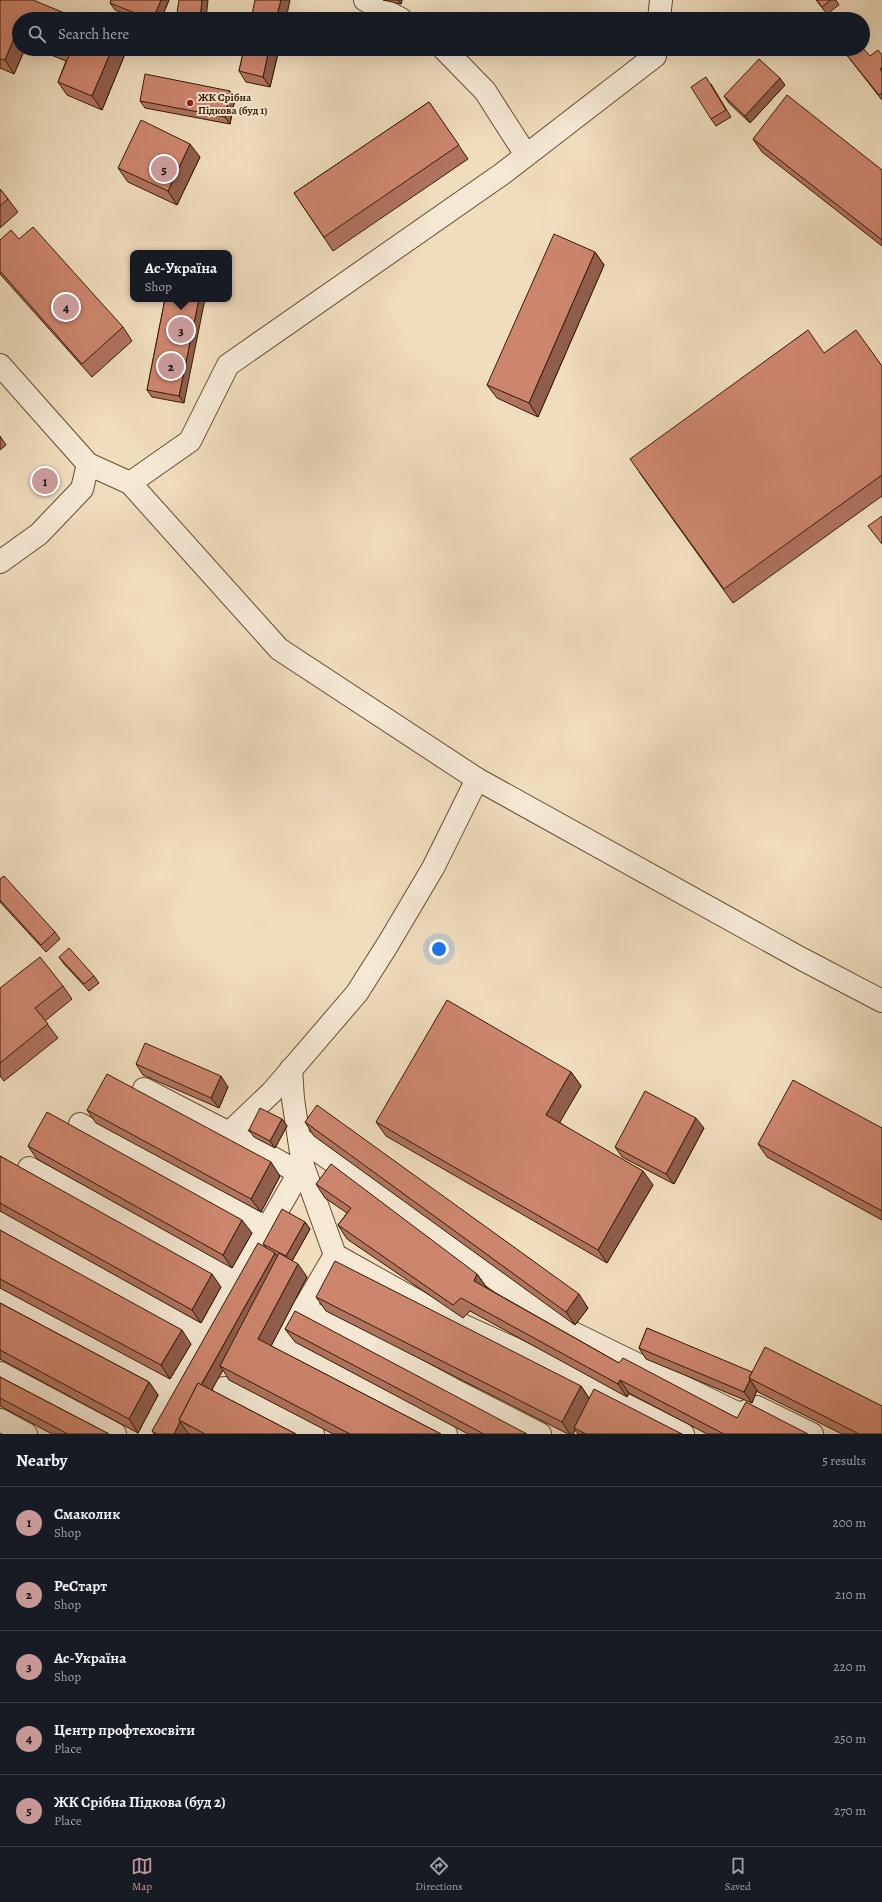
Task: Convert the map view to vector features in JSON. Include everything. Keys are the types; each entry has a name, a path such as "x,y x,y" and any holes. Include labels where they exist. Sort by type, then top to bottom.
{"lane":[{"path":"364,0 387,12"},
{"path":"660,12 661,0"},
{"path":"451,56 485,91 526,155"},
{"path":"130,483 190,441 228,365 495,178 655,56"},
{"path":"0,365 88,464 130,483 279,649 477,779 800,958 882,1001"},
{"path":"0,562 39,534 82,489 88,464"},
{"path":"229,1133 272,1092 357,993 433,868 477,779"},
{"path":"291,1069 301,1169 335,1255 453,1321 517,1350 683,1434"},
{"path":"144,1089 301,1169"},
{"path":"80,1124 267,1228"},
{"path":"299,1138 374,1190 523,1299 573,1333 739,1414 757,1407 812,1434"},
{"path":"29,1168 236,1282"},
{"path":"149,1434 301,1169"},
{"path":"0,1223 204,1338"},
{"path":"335,1255 281,1346 446,1434"},
{"path":"0,1298 174,1391"},
{"path":"303,1308 445,1385 540,1434"},
{"path":"0,1372 115,1434"},
{"path":"224,1388 313,1434"},
{"path":"590,1413 600,1392"},
{"path":"2,1426 26,1434"}],"building":[{"path":"0,0 33,0 62,12 12,12 12,43 5,60 0,59"},
{"path":"111,0 161,0 156,12 132,12 110,3"},
{"path":"179,0 202,0 201,12 177,12"},
{"path":"255,0 281,0 278,12 252,12"},
{"path":"817,0 831,0 822,7"},
{"path":"878,50 882,55 882,67 880,69 882,72 882,93 879,95 848,56 870,56"},
{"path":"69,56 109,56 92,96 58,82"},
{"path":"242,56 268,56 263,77 239,71"},
{"path":"759,59 780,78 745,116 724,96"},
{"name":"ЖК Срібна Підкова (буд 1)","path":"145,74 230,91 225,117 140,101"},
{"path":"706,77 726,110 711,119 691,87"},
{"path":"787,95 882,170 882,240 753,139"},
{"path":"429,102 459,145 324,237 294,193"},
{"path":"141,120 190,144 168,191 118,168"},
{"path":"0,189 8,199 0,206"},
{"path":"33,227 123,327 82,364 0,271 0,240 11,230 19,239"},
{"path":"554,234 595,252 529,403 487,385"},
{"path":"164,302 198,302 179,396 147,390"},
{"path":"808,330 824,353 856,330 882,366 882,475 724,589 630,459"},
{"path":"882,516 882,544 868,526"},
{"path":"4,876 55,932 41,945 0,900 0,879"},
{"path":"69,948 94,976 84,984 59,957"},
{"path":"40,957 63,986 35,1008 48,1024 0,1063 0,988"},
{"path":"447,1000 571,1072 546,1115 643,1171 598,1250 376,1122"},
{"path":"145,1043 221,1076 211,1098 136,1064"},
{"path":"107,1074 271,1162 251,1199 87,1110"},
{"path":"793,1080 882,1128 882,1211 758,1144"},
{"path":"645,1091 696,1118 666,1174 615,1147"},
{"path":"317,1105 579,1294 566,1312 305,1122"},
{"path":"260,1108 282,1119 270,1141 249,1130"},
{"path":"47,1112 242,1220 223,1255 28,1146"},
{"path":"0,1156 212,1274 192,1310 0,1203"},
{"path":"331,1164 477,1274 474,1281 619,1363 623,1358 737,1418 746,1402 808,1434 724,1434 620,1380 618,1384 461,1298 453,1305 338,1225 351,1208 316,1184"},
{"path":"282,1209 305,1222 286,1256 263,1244"},
{"path":"0,1230 182,1330 161,1365 0,1279"},
{"path":"258,1243 275,1253 201,1385 198,1383 179,1420 180,1422 174,1434 157,1434 152,1431"},
{"path":"279,1253 298,1264 258,1339 441,1434 350,1434 220,1366"},
{"path":"335,1261 581,1386 562,1422 316,1297"},
{"path":"0,1303 149,1382 129,1419 0,1350"},
{"path":"295,1311 527,1434 484,1434 285,1329"},
{"path":"647,1328 752,1372 744,1392 639,1348"},
{"path":"765,1347 882,1406 882,1434 859,1434 749,1378"},
{"path":"0,1377 109,1434 68,1434 0,1398"},
{"path":"198,1383 296,1434 205,1434 179,1420"},
{"path":"594,1389 682,1434 586,1434 574,1428"}],"place":[{"name":"ЖК Срібна Підкова (буд 1)","path":"190,103"},
{"name":"ЖК Срібна Підкова (буд 2)","path":"164,169"},
{"name":"Центр профтехосвіти","path":"66,307"},
{"name":"Ас-Україна","path":"181,330"},
{"name":"РеСтарт","path":"171,366"},
{"name":"Смаколик","path":"45,481"}]}
